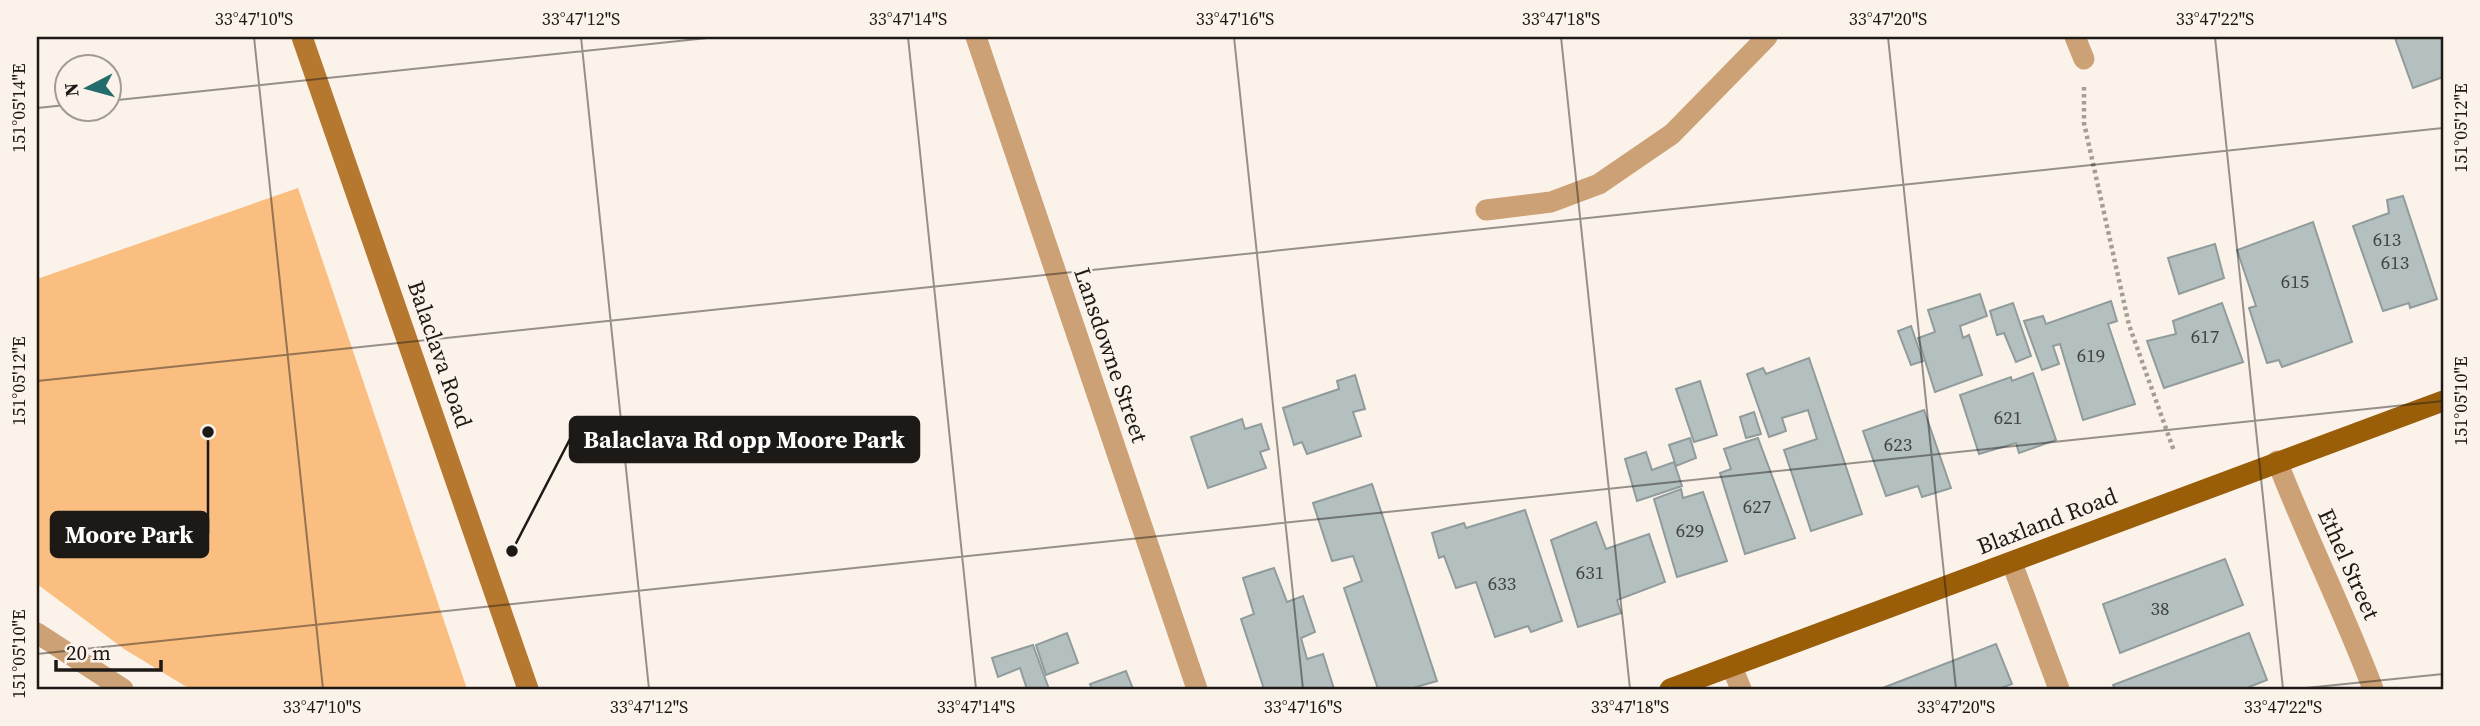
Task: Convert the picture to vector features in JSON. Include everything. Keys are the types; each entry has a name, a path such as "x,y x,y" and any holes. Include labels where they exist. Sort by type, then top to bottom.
{"main road":[{"name":"Balaclava Road","path":"302,37 528,689"},
{"name":"Blaxland Road","path":"1670,689 2443,401"}],"street":[{"name":"Lansdowne Street","path":"976,37 1197,689"},
{"path":"1486,211 1551,202 1599,184 1672,134 1767,37"},
{"path":"2076,37 2084,59"},
{"name":"Ethel Street","path":"2277,461 2297,514 2349,626 2373,689"},
{"path":"2012,563 2059,689"},
{"path":"37,633 123,689"},
{"path":"1732,667 1741,689"}],"path":[{"path":"2084,59 2084,124 2129,325 2174,451"}],"shaded area":[{"path":"298,188 467,689 190,689 124,649 37,584 37,279"}],"building":[{"path":"2443,37 2443,77 2413,88 2395,38"},
{"path":"2403,196 2437,299 2410,308 2409,303 2383,311 2353,226 2389,213 2387,200"},
{"path":"2313,222 2352,342 2282,367 2279,360 2267,363 2249,308 2256,306 2237,250"},
{"path":"2215,244 2224,278 2179,294 2168,258"},
{"path":"1980,294 1987,316 1960,326 1963,338 1969,335 1982,375 1935,392 1918,338 1935,332 1928,310"},
{"path":"2111,301 2117,321 2108,324 2135,404 2083,420 2060,344 2053,346 2059,364 2042,370 2024,321 2043,316 2046,324"},
{"path":"2013,303 2031,356 2016,362 2004,333 1997,335 1990,311"},
{"path":"2222,303 2243,362 2164,388 2147,341 2176,334 2173,321"},
{"path":"1911,326 1923,361 1911,365 1898,331"},
{"path":"1809,358 1862,514 1811,531 1784,450 1817,439 1808,410 1782,418 1786,431 1769,437 1747,374 1763,368 1766,374"},
{"path":"2033,373 2056,440 2019,453 2016,443 1979,454 1960,395 2011,377 2012,381"},
{"path":"1355,375 1365,409 1353,412 1361,436 1307,454 1302,442 1294,445 1283,408 1339,389 1337,381"},
{"path":"1700,381 1717,435 1694,442 1676,389"},
{"path":"1924,410 1951,488 1922,497 1918,486 1886,496 1863,431"},
{"path":"1754,412 1761,434 1746,438 1740,417"},
{"path":"1242,419 1245,429 1261,424 1269,449 1260,452 1266,468 1208,488 1191,437"},
{"path":"1690,438 1696,458 1676,466 1669,445"},
{"path":"1758,438 1795,538 1745,554 1720,473 1731,469 1724,449"},
{"path":"1646,452 1652,470 1674,462 1682,486 1637,501 1625,459"},
{"path":"1372,484 1437,681 1409,689 1378,689 1344,588 1362,581 1353,556 1332,561 1313,503"},
{"path":"1681,489 1683,498 1703,492 1727,561 1677,577 1654,499"},
{"path":"1525,510 1562,621 1531,632 1528,626 1495,637 1476,582 1456,588 1444,556 1439,558 1432,533 1464,523 1466,528"},
{"path":"1596,522 1606,549 1649,534 1665,582 1617,600 1621,613 1578,627 1551,540"},
{"path":"2225,559 2243,605 2120,653 2103,604"},
{"path":"1274,568 1287,602 1303,596 1315,632 1301,638 1307,659 1323,654 1334,689 1264,689 1241,619 1254,614 1243,578"},
{"path":"1067,633 1078,663 1046,675 1036,645"},
{"path":"2249,633 2267,680 2244,689 2115,689 2113,685"},
{"path":"1996,644 2012,684 1998,689 1880,689"},
{"path":"1033,645 1049,689 1027,689 1020,668 998,677 992,658"},
{"path":"1126,671 1133,689 1092,689 1090,684"}],"place":[{"name":"Moore Park","path":"208,432"},
{"name":"Balaclava Rd opp Moore Park","path":"512,551"}]}
